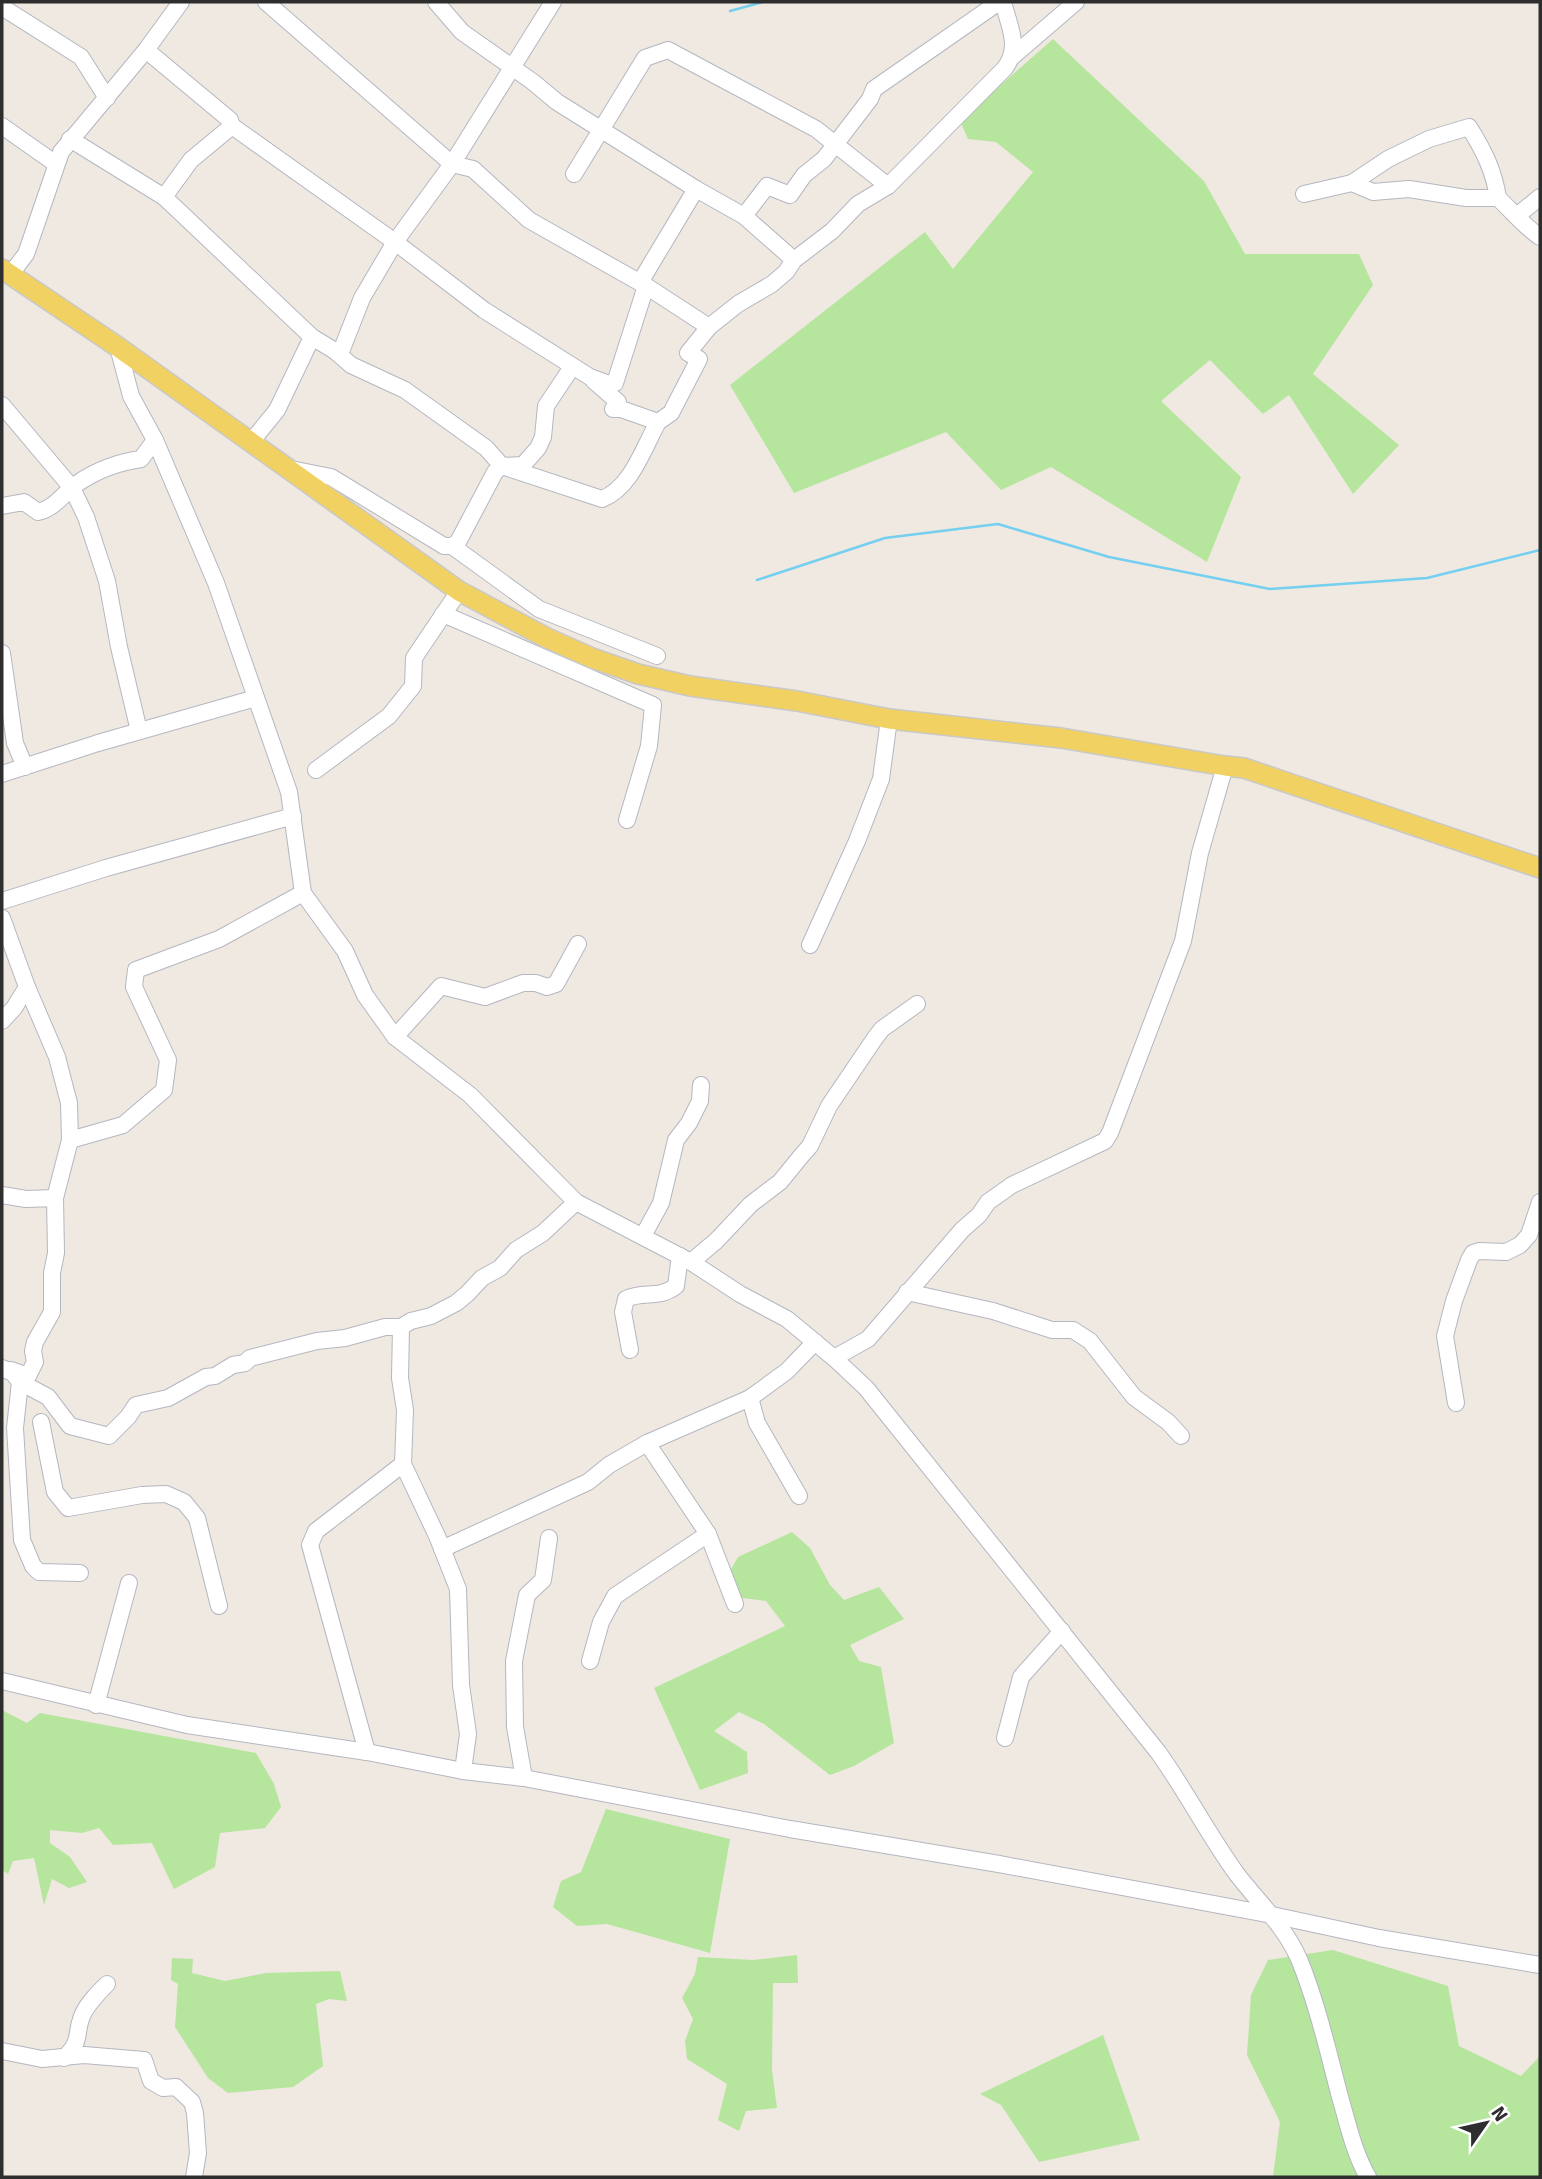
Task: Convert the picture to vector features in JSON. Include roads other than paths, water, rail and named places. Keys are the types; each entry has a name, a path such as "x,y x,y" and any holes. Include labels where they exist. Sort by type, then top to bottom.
{"main road":[{"path":"6,272 118,347 459,591 547,638 592,658 638,674 690,686 797,701 889,719 1061,738 1244,768 1540,868"}],"street":[{"path":"6,272 26,254 61,152 146,50 181,2"},
{"path":"266,2 452,164 472,169 529,220 646,286 709,327"},
{"path":"436,2 462,33 557,102 696,190 744,216 794,260"},
{"path":"335,351 342,349 362,298 395,242 452,164 553,2"},
{"path":"744,216 767,186 790,195 804,175 824,159 870,99 874,89 1001,2 1014,48 1012,57"},
{"path":"70,139 164,197 312,337 351,365 405,390 486,448 502,466 601,499 614,495 628,477 658,422 671,413 699,359 688,353 709,327 738,304 772,284 786,272 794,260 832,231 858,204 888,186 1012,57 1076,2"},
{"path":"2,8 81,57 107,98"},
{"path":"146,50 230,120 232,126 395,242 484,310 572,367 609,384 615,383 646,286 642,279 696,190"},
{"path":"574,174 645,58 668,50 816,129 888,186"},
{"path":"2,126 56,164"},
{"path":"164,197 191,160 232,126"},
{"path":"1304,194 1352,183 1388,159 1429,139 1469,127 1495,177 1498,198"},
{"path":"1352,183 1373,192 1409,190 1466,198 1498,198 1540,237"},
{"path":"1518,215 1540,197"},
{"path":"251,442 277,410 312,337"},
{"path":"118,347 131,396 155,440 216,583 289,792 303,893 345,951 365,995 395,1037 470,1095 576,1202 685,1259 740,1294 787,1319 866,1388 1158,1752 1237,1873 1288,1937 1299,1959 1321,2023 1350,2134 1361,2166 1368,2177"},
{"path":"452,547 458,542 495,472 502,466 523,465 538,447 543,437 545,405 572,367"},
{"path":"590,377 618,402 612,409 621,409 658,422"},
{"path":"2,405 72,488 86,517 107,581 139,731"},
{"path":"2,506 24,502 38,512 48,509 78,483 121,462 141,458 155,440"},
{"path":"291,469 331,477 444,546 452,547 539,609 657,656"},
{"path":"316,770 388,716 413,686 414,658 459,591"},
{"path":"443,614 653,705 649,746 626,820"},
{"path":"2,653 15,743 25,767"},
{"path":"2,774 256,698"},
{"path":"810,945 857,841 881,779 889,719"},
{"path":"834,1358 868,1339 988,1202 1012,1185 1105,1141 1184,941 1200,853 1224,766"},
{"path":"2,901 106,868 293,816"},
{"path":"70,1140 123,1125 164,1090 168,1060 134,987 136,970 219,939 303,893"},
{"path":"2,918 57,1057 69,1103 70,1140 55,1198 56,1253 52,1273 52,1312 35,1342 35,1362 28,1376 3,1368"},
{"path":"395,1037 441,986 485,997 523,983 536,983 547,987 556,984 578,944"},
{"path":"2,1021 14,1008 27,986"},
{"path":"630,1350 623,1312 626,1299 636,1294 655,1296 677,1286 685,1259 716,1241 751,1204 780,1182 810,1146 820,1122 875,1038 882,1029 917,1004"},
{"path":"643,1236 661,1203 676,1140 689,1123 700,1101 701,1084"},
{"path":"2,1195 26,1199 55,1198"},
{"path":"3,1368 13,1373 20,1382 48,1397 70,1426 109,1436 136,1405 169,1398 206,1377 215,1376 233,1365 245,1363 250,1358 384,1327 401,1328 456,1303 482,1278 500,1268 516,1250 543,1233 576,1202"},
{"path":"1456,1403 1445,1336 1469,1260 1473,1253 1479,1251 1506,1252 1520,1245 1529,1235 1540,1202"},
{"path":"907,1292 993,1311 1052,1330 1073,1331 1090,1340 1134,1397 1168,1422 1181,1436"},
{"path":"401,1328 400,1378 405,1410 403,1464 458,1589 461,1685 468,1734 463,1771"},
{"path":"442,1549 588,1482 609,1465 647,1443 750,1398 787,1371 815,1342"},
{"path":"20,1382 8,1429 22,1540 29,1558 39,1572 80,1573"},
{"path":"750,1398 757,1423 799,1496"},
{"path":"8,1429 64,1417"},
{"path":"41,1422 55,1492 68,1508 142,1495 166,1494 184,1502 197,1518 219,1606"},
{"path":"647,1443 708,1534 735,1604"},
{"path":"367,1752 310,1545 316,1531 403,1464"},
{"path":"590,1661 601,1622 615,1596 708,1534"},
{"path":"524,1778 515,1727 514,1661 527,1595 543,1580 549,1538"},
{"path":"96,1705 130,1583"},
{"path":"1005,1738 1021,1676 1062,1631"},
{"path":"2,1681 187,1725 367,1752 463,1771 524,1778 790,1829 999,1864 1272,1915 1378,1938 1540,1965"},
{"path":"64,2058 76,2046 82,2016 94,1997 107,1984"},
{"path":"2,2051 42,2059 84,2056 144,2060 151,2081 163,2088 176,2087 192,2102 198,2153 194,2177"}],"waterway":[{"path":"730,11 763,2"},
{"path":"757,580 885,538 998,524 1109,557 1270,589 1427,578 1540,550"}]}
